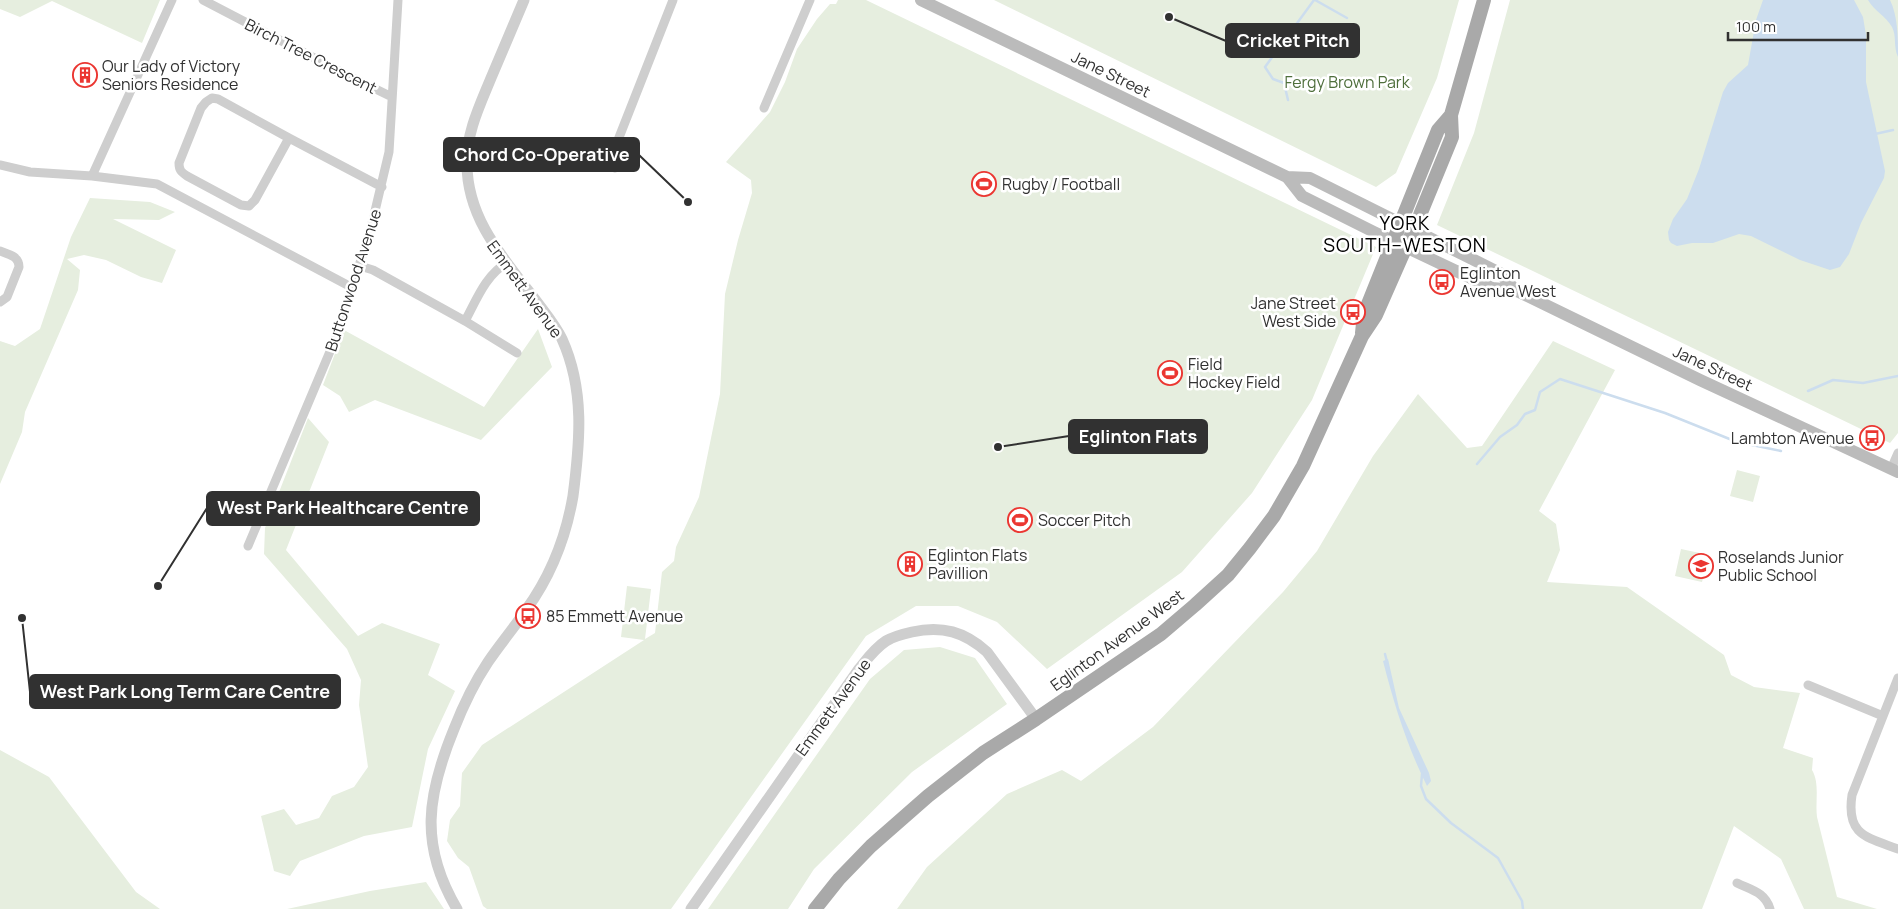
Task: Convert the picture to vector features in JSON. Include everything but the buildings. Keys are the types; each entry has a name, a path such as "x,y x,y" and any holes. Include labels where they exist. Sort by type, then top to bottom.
{"main road":[{"name":"Jane Street","path":"921,0 1287,177 1310,178 1500,274 1515,290 1700,380 1895,470"},
{"name":"Eglinton Avenue West","path":"815,909 839,880 872,846 928,796 983,753 1162,634 1195,606 1228,575 1274,516 1303,466 1362,336 1376,315 1452,136 1451,115 1484,0"},
{"name":"Eglinton Avenue West","path":"1362,336 1364,314 1392,240 1438,130 1451,115"},
{"name":"Jane Street","path":"1287,177 1302,196 1492,288 1515,290"}],"street":[{"path":"92,176 172,0"},
{"name":"Birch Tree Crescent","path":"204,0 392,97"},
{"name":"Emmett Avenue","path":"457,909 443,883 434,852 430,817 436,776 471,690 487,663 538,593 558,551 572,498 579,425 577,382 562,338 488,237 472,203 467,175 468,142 476,116 524,0"},
{"path":"615,168 618,140 673,0"},
{"path":"764,108 810,0"},
{"name":"Buttonwood Avenue","path":"248,546 334,342 360,266 382,188 388,152 396,1"},
{"path":"289,138 250,206 242,205 180,171 179,163 201,108 212,98 218,99 382,188"},
{"path":"0,166 30,172 92,176 156,184 353,288"},
{"path":"0,251 15,257 19,262 19,267 7,297 0,302"},
{"path":"465,322 491,276 498,268 507,263"},
{"path":"360,266 372,270 517,353"},
{"path":"1895,470 1898,453"},
{"name":"Emmett Avenue","path":"691,909 859,669 887,640 896,636 935,628 963,635 987,652 1036,719"},
{"path":"1898,678 1852,795 1851,814 1858,830 1864,835 1898,849"},
{"path":"1808,685 1883,716"},
{"path":"1737,883 1760,893 1767,900 1770,909"}],"green space":[{"path":"0,0 160,0 142,43 52,1 20,17 0,9"},
{"path":"838,0 866,0 1376,247 1312,400 1252,493 1182,572 1047,669 997,622 958,606 916,606 866,636 671,909 487,909 483,906 469,867 458,858 447,841 450,820 460,806 462,773 482,745 644,640 621,637 627,586 651,589 645,639 655,633 662,572 674,561 676,547 699,497 720,394 725,294 752,193 751,180 726,162 770,112 785,82 797,49 817,19 830,4 836,4"},
{"name":"Fergy Brown Park","path":"994,0 1459,0 1437,78 1396,173 1376,187"},
{"path":"1510,0 1898,0 1898,433 1890,443 1437,225 1474,133"},
{"path":"90,198 150,202 175,212 159,220 113,219 176,250 162,283 141,277 106,260 84,255 67,259 80,270 78,290 25,412 22,432 0,484 0,341 15,346 40,329 71,237"},
{"path":"538,329 552,367 481,440 375,400 349,412 340,396 323,385 344,330 484,407"},
{"path":"1553,341 1615,370 1539,511 1556,524 1560,550 1547,582 1627,587 1724,655 1731,675 1754,687 1800,693 1783,748 1813,758 1812,770 1817,787 1817,817 1837,897 1877,909 1804,909 1781,859 1734,826 1702,909 897,909 927,867 1007,794 1062,770 1081,781 1153,727 1283,592 1317,551 1373,456 1418,394 1467,448 1482,446"},
{"path":"308,418 329,442 286,550 358,636 382,623 440,644 428,675 455,691 428,749 412,827 364,836 300,861 290,876 274,871 261,816 284,809 296,825 319,818 332,796 354,787 368,767 359,705 361,680 347,649 264,554 265,528"},
{"path":"1737,470 1760,476 1753,502 1730,496"},
{"path":"1681,549 1709,555 1702,582 1675,576"},
{"path":"940,647 975,658 1007,704 912,772 814,869 788,909 708,909 870,679 904,650"},
{"path":"0,750 49,777 136,892 160,909 0,909"},
{"path":"426,882 444,909 287,909 370,891"}],"water":[{"path":"1763,0 1854,0 1863,17 1866,35 1866,82 1885,171 1884,178 1861,223 1849,254 1840,267 1830,270 1800,260 1751,236 1739,234 1713,243 1692,243 1677,246 1669,240 1668,232 1673,219 1687,199 1699,169 1723,92 1728,83 1748,65 1756,20"},
{"path":"1868,0 1890,0 1896,20 1898,57 1892,27"},
{"path":"1388,659 1399,708 1429,773 1431,781 1427,786 1413,756 1396,709 1383,661"}],"waterway":[{"path":"1288,100 1284,83 1273,79 1265,67 1314,0"},
{"path":"1315,0 1347,18"},
{"path":"1875,134 1893,130"},
{"path":"1808,391 1833,380 1863,383 1898,376"},
{"path":"1477,464 1500,437 1517,425 1525,414 1535,410 1540,392 1560,379 1665,413 1737,442 1781,451"},
{"path":"1385,654 1387,662"},
{"path":"1422,774 1421,786 1426,799 1451,823 1498,858 1522,901 1523,909"}],"place":[{"name":"Cricket Pitch","path":"1169,17"},
{"name":"Our Lady of Victory Seniors Residence","path":"85,75"},
{"name":"Rugby / Football","path":"984,184"},
{"name":"Chord Co-Operative","path":"688,202"},
{"name":"Eglinton Avenue West","path":"1442,282"},
{"name":"Jane Street West Side","path":"1353,312"},
{"name":"Field Hockey Field","path":"1170,373"},
{"name":"Lambton Avenue","path":"1872,438"},
{"name":"Eglinton Flats","path":"998,447"},
{"name":"Soccer Pitch","path":"1020,520"},
{"name":"Eglinton Flats Pavillion","path":"910,564"},
{"name":"Roselands Junior Public School","path":"1701,566"},
{"name":"West Park Healthcare Centre","path":"158,586"},
{"name":"85 Emmett Avenue","path":"528,616"},
{"name":"West Park Long Term Care Centre","path":"22,618"}],"district":[{"name":"YORK SOUTH–WESTON","path":"1405,234"}]}
